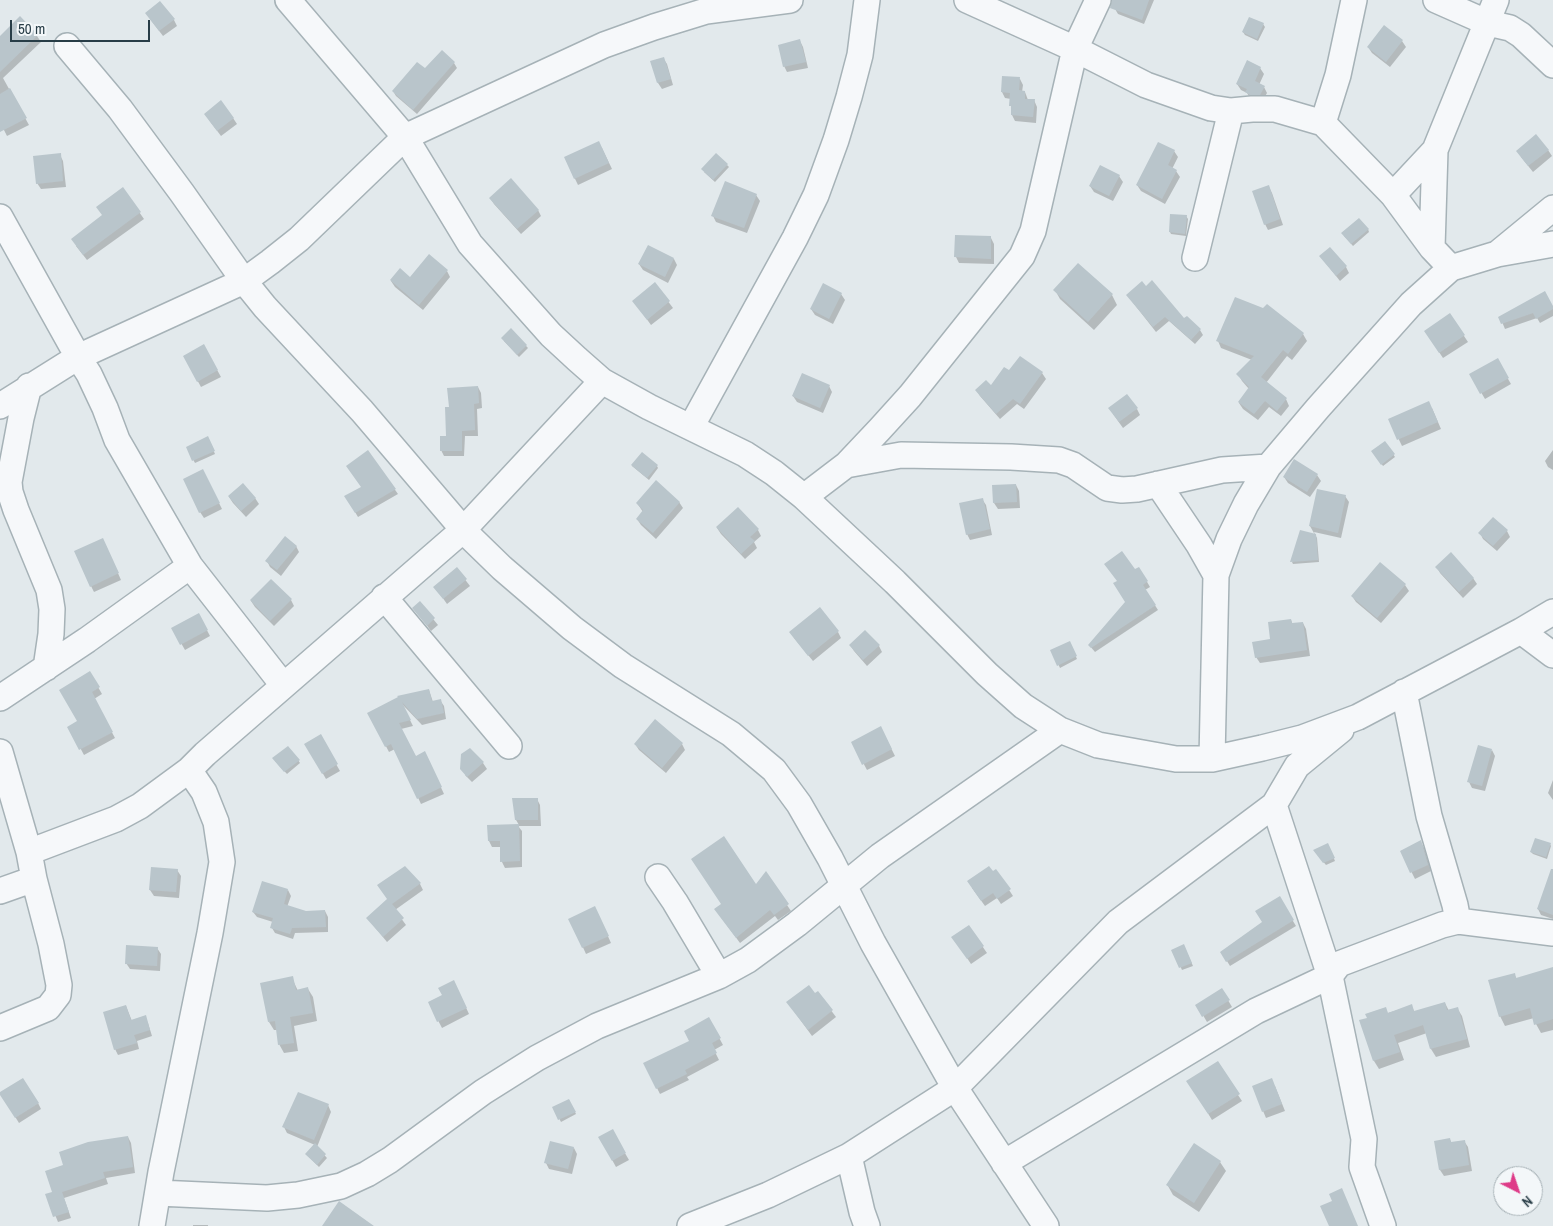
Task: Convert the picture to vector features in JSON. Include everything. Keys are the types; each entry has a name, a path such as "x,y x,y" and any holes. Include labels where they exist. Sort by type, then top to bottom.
{"street":[{"path":"288,0 405,137 470,244 551,335 602,381 649,407 745,454 774,473 804,497 895,582 1022,706 1060,730 1098,745 1176,759 1212,758 1302,738 1358,717 1521,631 1553,612"},
{"path":"0,406 29,386 78,357 244,281 299,239 405,137 604,46 654,27 706,11 790,0"},
{"path":"691,427 795,238 816,195 836,140 860,55 866,0"},
{"path":"967,0 1146,84 1211,108 1231,111 1275,109 1324,123 1393,195 1432,248 1451,268"},
{"path":"804,497 846,464 910,396 1022,256 1033,231 1075,50 1098,0"},
{"path":"1324,123 1338,75 1354,0"},
{"path":"1436,0 1492,11 1510,28 1521,35 1553,66"},
{"path":"1432,248 1435,150 1492,11"},
{"path":"67,46 120,108 244,281 265,307 362,411 463,530 502,568 572,628 623,666 731,734 774,770 800,804 873,943 955,1088 1046,1226"},
{"path":"1195,258 1231,111"},
{"path":"1393,195 1435,150"},
{"path":"1497,254 1553,208"},
{"path":"0,216 98,393 117,440 190,566 283,685"},
{"path":"1212,758 1216,575 1233,530 1268,468 1318,408 1411,304 1451,268 1497,254 1553,244"},
{"path":"30,852 116,819 140,806 189,770 204,754 463,530 602,381"},
{"path":"29,386 9,482 16,510 49,590 51,634 46,668"},
{"path":"846,464 901,455 1059,460 1073,465 1107,488 1122,490 1138,489 1222,470 1268,468"},
{"path":"1158,484 1216,575"},
{"path":"0,698 87,640 190,566"},
{"path":"384,597 508,746"},
{"path":"1521,631 1553,655"},
{"path":"1404,692 1429,816 1458,921"},
{"path":"690,1226 768,1195 849,1156 955,1088 1118,922 1274,805 1297,766 1358,717"},
{"path":"158,1193 267,1198 298,1195 341,1186 367,1174 390,1160 483,1092 537,1058 597,1026 719,976 748,960 797,924 880,856 1060,730"},
{"path":"0,752 30,852 34,879 51,944 59,985 58,995 48,1008 0,1028"},
{"path":"152,1226 210,933 222,862 216,822 204,792 189,770"},
{"path":"1274,805 1330,976 1364,1139 1362,1167 1383,1226"},
{"path":"658,876 719,976"},
{"path":"0,891 34,879"},
{"path":"1004,1163 1256,1012 1330,976 1339,964 1442,925 1458,921 1553,933"},
{"path":"849,1156 867,1226"}],"building":[{"path":"1112,0 1149,0 1142,20 1110,8"},
{"path":"160,1 175,19 159,31 145,13"},
{"path":"20,16 38,35 0,72 0,36"},
{"path":"1249,17 1264,23 1257,39 1242,32"},
{"path":"1384,25 1403,40 1386,62 1367,47"},
{"path":"800,39 806,62 783,67 778,45"},
{"path":"442,50 455,62 413,110 392,91 417,62 425,68"},
{"path":"664,57 671,79 657,83 650,61"},
{"path":"1247,60 1261,67 1255,81 1265,86 1260,95 1250,95 1245,92 1247,89 1236,84"},
{"path":"1002,76 1020,77 1019,90 1025,91 1025,99 1035,99 1033,117 1011,115 1011,106 1009,106 1010,93 1001,92"},
{"path":"10,88 27,118 0,132 0,94"},
{"path":"221,100 234,118 217,131 204,114"},
{"path":"1536,134 1549,150 1528,166 1516,151"},
{"path":"599,141 609,163 574,179 564,157"},
{"path":"1158,142 1175,150 1168,165 1177,170 1162,199 1136,185"},
{"path":"61,153 63,181 36,184 33,156"},
{"path":"716,153 728,164 713,180 701,169"},
{"path":"1100,165 1120,175 1109,196 1089,186"},
{"path":"511,178 539,210 517,229 489,198"},
{"path":"725,181 757,194 744,228 711,216"},
{"path":"1269,185 1280,219 1264,225 1252,191"},
{"path":"123,187 141,212 83,255 71,239 102,215 96,207"},
{"path":"1170,214 1187,215 1185,234 1169,232"},
{"path":"1359,218 1369,229 1351,244 1341,233"},
{"path":"955,235 991,236 991,259 954,257"},
{"path":"648,245 674,258 665,277 638,264"},
{"path":"1330,247 1347,266 1336,276 1319,256"},
{"path":"429,254 448,270 419,305 390,280 400,268 410,277"},
{"path":"1078,263 1113,294 1088,322 1053,290"},
{"path":"1152,280 1184,318 1187,316 1201,329 1191,340 1165,317 1153,327 1126,295 1142,281 1146,286"},
{"path":"655,282 670,301 647,320 632,301"},
{"path":"823,283 842,293 829,319 810,309"},
{"path":"1545,291 1553,309 1536,319 1533,313 1501,324 1498,317"},
{"path":"1235,297 1263,308 1267,304 1304,333 1288,354 1283,350 1261,377 1287,398 1277,411 1265,401 1254,414 1238,402 1249,387 1236,374 1254,356 1216,341"},
{"path":"1450,313 1465,335 1439,353 1424,331"},
{"path":"511,328 527,345 517,355 501,338"},
{"path":"204,344 218,370 197,382 183,356"},
{"path":"1020,356 1043,372 1020,404 1013,399 996,414 975,390 986,380 991,385 1004,367 1009,370"},
{"path":"1498,358 1509,378 1480,394 1469,374"},
{"path":"802,373 830,385 820,408 792,396"},
{"path":"478,386 479,403 474,404 475,430 462,431 462,451 440,451 440,436 446,436 445,407 449,407 447,388"},
{"path":"1127,394 1138,408 1119,422 1108,408"},
{"path":"1429,401 1438,422 1397,440 1388,419"},
{"path":"208,436 215,451 192,461 186,447"},
{"path":"1385,441 1395,454 1381,465 1371,451"},
{"path":"368,450 396,489 355,513 344,496 361,487 346,466"},
{"path":"642,452 658,465 647,478 631,465"},
{"path":"1294,459 1318,474 1307,492 1283,477"},
{"path":"203,469 220,503 199,513 183,479"},
{"path":"656,480 680,502 653,533 636,519 643,510 636,503"},
{"path":"243,483 256,498 241,511 228,496"},
{"path":"1016,484 1017,502 993,503 992,485"},
{"path":"1317,489 1346,495 1338,533 1309,526"},
{"path":"983,498 990,529 966,535 959,503"},
{"path":"738,507 759,529 750,537 755,541 741,554 716,527"},
{"path":"1493,517 1508,530 1493,546 1478,533"},
{"path":"1300,530 1316,534 1318,560 1290,562"},
{"path":"285,536 297,546 277,570 265,561"},
{"path":"103,538 119,573 90,587 74,551"},
{"path":"1122,551 1135,569 1139,567 1148,581 1143,585 1156,605 1091,648 1088,645 1125,602 1113,583 1117,581 1104,564"},
{"path":"1451,552 1474,578 1459,592 1435,567"},
{"path":"1380,562 1406,584 1377,618 1351,596"},
{"path":"457,567 467,579 443,599 433,587"},
{"path":"271,579 292,599 270,621 250,600"},
{"path":"420,601 435,618 427,626 412,608"},
{"path":"820,607 839,631 808,656 789,632"},
{"path":"199,613 208,630 180,645 171,628"},
{"path":"1291,619 1292,623 1303,622 1307,650 1255,658 1252,642 1270,639 1268,622"},
{"path":"865,630 880,645 863,660 849,645"},
{"path":"1070,641 1077,656 1057,666 1050,650"},
{"path":"90,671 100,687 92,692 113,732 79,750 67,727 77,721 59,690"},
{"path":"429,689 432,701 441,699 444,713 417,719 402,702 411,720 399,723 416,756 425,751 442,787 417,799 391,744 385,747 367,713 397,696"},
{"path":"655,719 683,743 662,768 634,744"},
{"path":"881,726 892,749 862,765 851,742"},
{"path":"321,734 338,764 322,774 304,744"},
{"path":"1478,745 1492,749 1482,786 1467,782"},
{"path":"288,746 300,760 284,772 272,758"},
{"path":"470,748 484,762 467,777 460,769 461,754"},
{"path":"512,798 538,798 538,820 515,820"},
{"path":"519,824 520,861 500,862 500,841 488,841 487,825"},
{"path":"724,836 756,884 766,871 789,904 774,915 770,910 736,938 714,909 721,904 691,859"},
{"path":"1535,838 1551,843 1546,857 1530,852"},
{"path":"1421,840 1428,865 1410,873 1400,851"},
{"path":"1328,843 1335,858 1323,863 1313,850"},
{"path":"405,866 421,883 392,904 404,918 383,937 366,918 387,899 377,885"},
{"path":"989,866 993,871 996,869 1011,889 997,899 993,893 981,901 967,881"},
{"path":"151,867 178,869 176,892 149,890"},
{"path":"1551,869 1553,869 1553,915 1537,909"},
{"path":"262,881 288,889 284,904 306,911 325,910 326,927 292,928 290,934 270,928 273,918 252,912"},
{"path":"1280,896 1294,920 1226,962 1220,952 1262,922 1255,911"},
{"path":"595,906 609,936 582,948 568,919"},
{"path":"969,925 984,946 967,959 951,937"},
{"path":"1184,944 1192,963 1179,968 1171,950"},
{"path":"126,945 158,947 157,966 125,964"},
{"path":"1553,967 1553,1019 1534,1025 1530,1008 1499,1017 1488,980 1515,973 1516,978"},
{"path":"293,976 296,990 308,987 313,1013 290,1017 294,1043 278,1045 275,1021 268,1022 260,983"},
{"path":"454,980 467,1008 437,1022 428,1002 442,995 438,988"},
{"path":"809,985 815,993 818,991 833,1010 808,1030 786,1002"},
{"path":"1222,988 1230,1000 1202,1017 1195,1005"},
{"path":"1445,1002 1447,1010 1458,1007 1467,1039 1430,1049 1423,1025 1394,1035 1400,1052 1373,1061 1359,1020 1367,1018 1365,1014 1386,1007 1388,1013 1412,1004 1414,1011"},
{"path":"126,1005 131,1020 146,1015 150,1030 134,1035 137,1043 114,1050 103,1012"},
{"path":"709,1017 721,1038 712,1043 717,1053 685,1070 687,1074 656,1089 643,1063 689,1041 684,1031"},
{"path":"1218,1061 1240,1094 1208,1114 1186,1081"},
{"path":"23,1078 39,1103 15,1118 0,1092"},
{"path":"1272,1078 1282,1104 1262,1112 1252,1086"},
{"path":"298,1092 329,1104 314,1140 282,1127"},
{"path":"569,1099 576,1112 558,1120 552,1107"},
{"path":"613,1129 626,1153 612,1161 598,1137"},
{"path":"128,1136 133,1167 103,1172 105,1178 62,1192 69,1212 53,1217 45,1194 52,1192 45,1171 63,1165 59,1152 88,1142"},
{"path":"1450,1138 1451,1142 1465,1140 1469,1165 1439,1170 1434,1141"},
{"path":"550,1141 574,1147 568,1169 544,1163"},
{"path":"315,1143 326,1154 317,1165 305,1154"},
{"path":"1194,1143 1221,1161 1194,1203 1166,1185"},
{"path":"1342,1188 1358,1226 1329,1226 1320,1206 1332,1201 1329,1194"},
{"path":"339,1201 374,1226 322,1226"}]}
